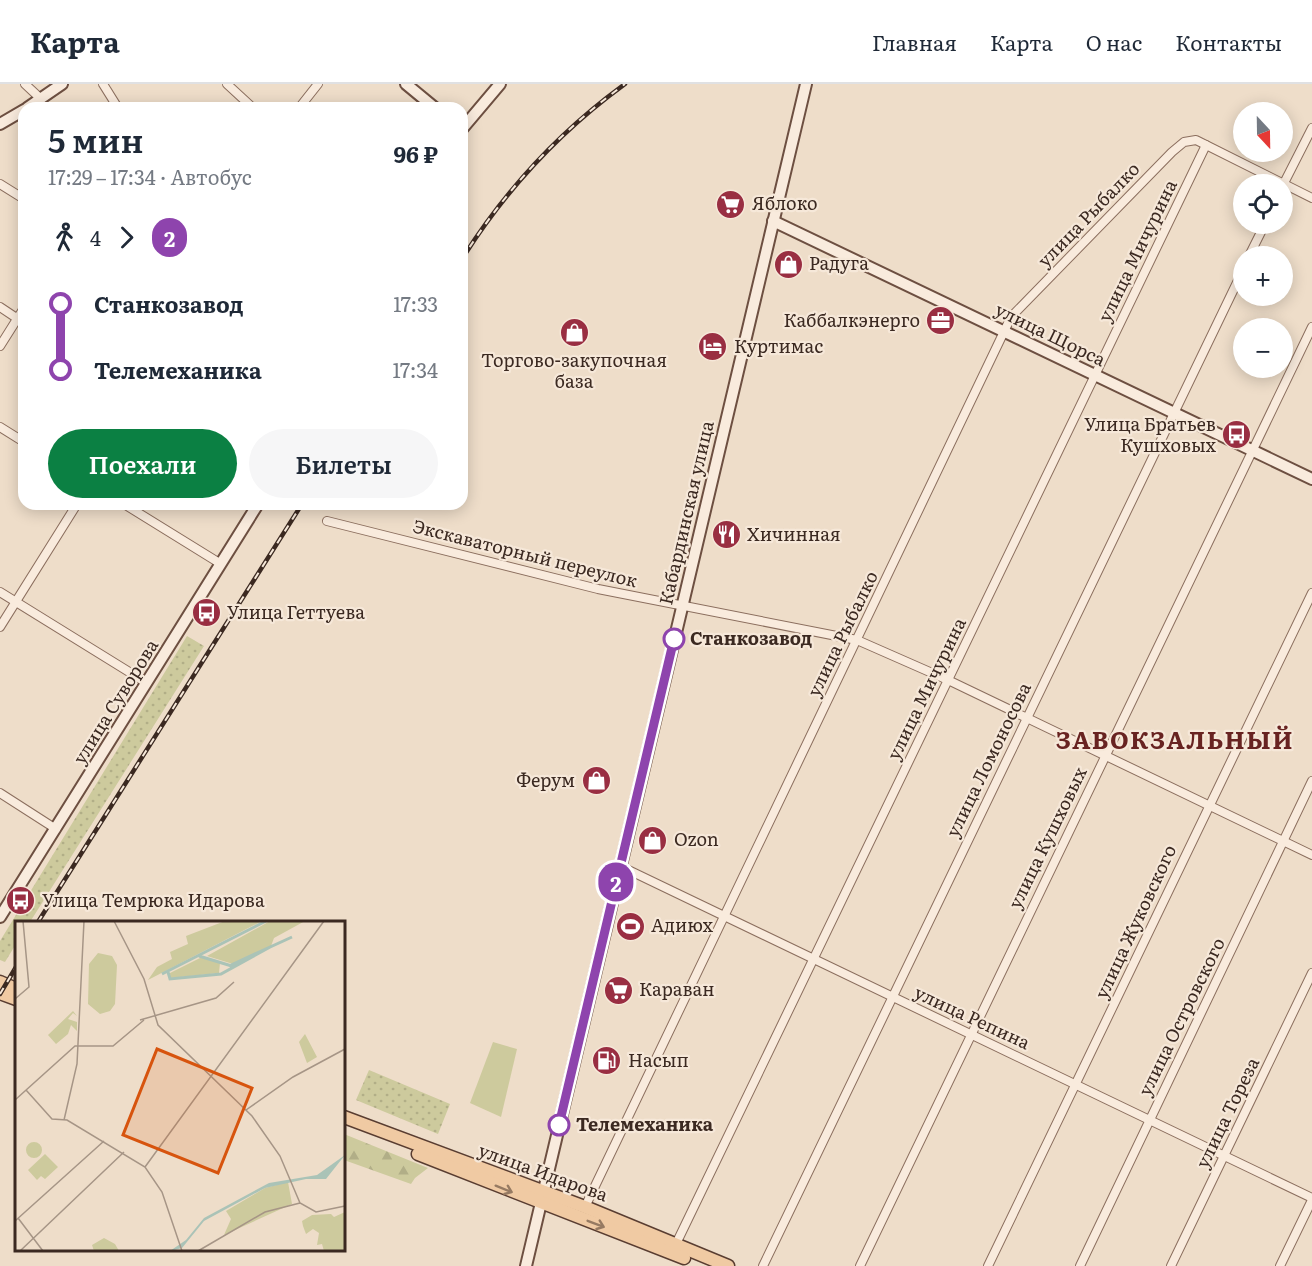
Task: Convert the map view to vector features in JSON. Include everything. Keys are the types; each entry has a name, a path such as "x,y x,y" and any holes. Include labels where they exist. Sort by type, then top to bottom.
{"main road":[{"path":"0,982 15,990"},
{"path":"0,993 15,999"},
{"name":"улица Идарова","path":"345,1117 704,1266"},
{"name":"улица Идарова","path":"345,1126 542,1198 585,1207 728,1266"}],"street":[{"path":"25,84 41,99"},
{"path":"36,102 62,84"},
{"path":"103,84 114,102"},
{"path":"227,84 246,102"},
{"path":"304,102 318,84"},
{"path":"406,84 428,102"},
{"path":"468,122 500,84"},
{"name":"Кабардинская улица","path":"526,1266 806,84"},
{"path":"0,124 18,113"},
{"path":"1289,174 1312,128"},
{"name":"улица Рыбалко","path":"585,1207 1015,312 1172,152 1189,140 1206,146"},
{"path":"1206,146 1260,174"},
{"name":"улица Мичурина","path":"675,1246 1206,146"},
{"path":"0,184 18,195"},
{"path":"1293,190 1312,198"},
{"name":"улица Щорса","path":"773,220 1312,479"},
{"name":"улица Ломоносова","path":"763,1266 1233,291"},
{"path":"0,307 18,318"},
{"path":"0,346 18,324"},
{"name":"улица Кушховых","path":"860,1266 1312,327"},
{"path":"0,428 18,438"},
{"path":"0,627 73,510"},
{"path":"134,510 221,564"},
{"name":"улица Суворова","path":"0,917 254,510"},
{"name":"Экскаваторный переулок","path":"327,521 598,589 856,640 948,680 1312,855"},
{"path":"0,592 147,683"},
{"name":"улица Жуковского","path":"988,1266 1207,806 1312,592"},
{"name":"улица Островского","path":"1080,1266 1312,781"},
{"path":"0,793 56,829"},
{"name":"улица Репина","path":"620,866 812,960 1076,1083 1149,1121 1312,1199"},
{"name":"улица Тореза","path":"1171,1266 1312,973"},
{"path":"1280,1266 1312,1199"}],"green space":[{"path":"187,636 204,646 31,921 15,921 15,946 5,962 0,960 0,941"},
{"path":"493,1042 517,1049 501,1117 470,1103"},
{"path":"369,1070 450,1104 438,1134 356,1100"},
{"path":"345,1134 428,1168 411,1184 345,1160"}],"railway":[{"path":"468,250 497,209 535,163 578,122 625,84"},
{"path":"39,921 298,510"},
{"path":"0,994 15,969"}],"bus line":[{"name":"2","path":"559,1125 674,639"}],"place":[{"name":"Яблоко","path":"731,204"},
{"name":"Радуга","path":"788,264"},
{"name":"Каббалкэнерго","path":"941,321"},
{"name":"Торгово-закупочная база","path":"574,332"},
{"name":"Куртимас","path":"713,347"},
{"name":"Улица Братьев Кушховых","path":"1237,435"},
{"name":"Хичинная","path":"726,535"},
{"name":"Улица Геттуева","path":"206,613"},
{"name":"Станкозавод","path":"674,639"},
{"name":"Ферум","path":"596,781"},
{"name":"Ozon","path":"653,840"},
{"name":"Улица Темрюка Идарова","path":"21,901"},
{"name":"Адиюх","path":"630,926"},
{"name":"Караван","path":"618,990"},
{"name":"Насып","path":"607,1061"},
{"name":"Телемеханика","path":"559,1125"}],"district":[{"name":"ЗАВОКЗАЛЬНЫЙ","path":"1175,741"}]}
